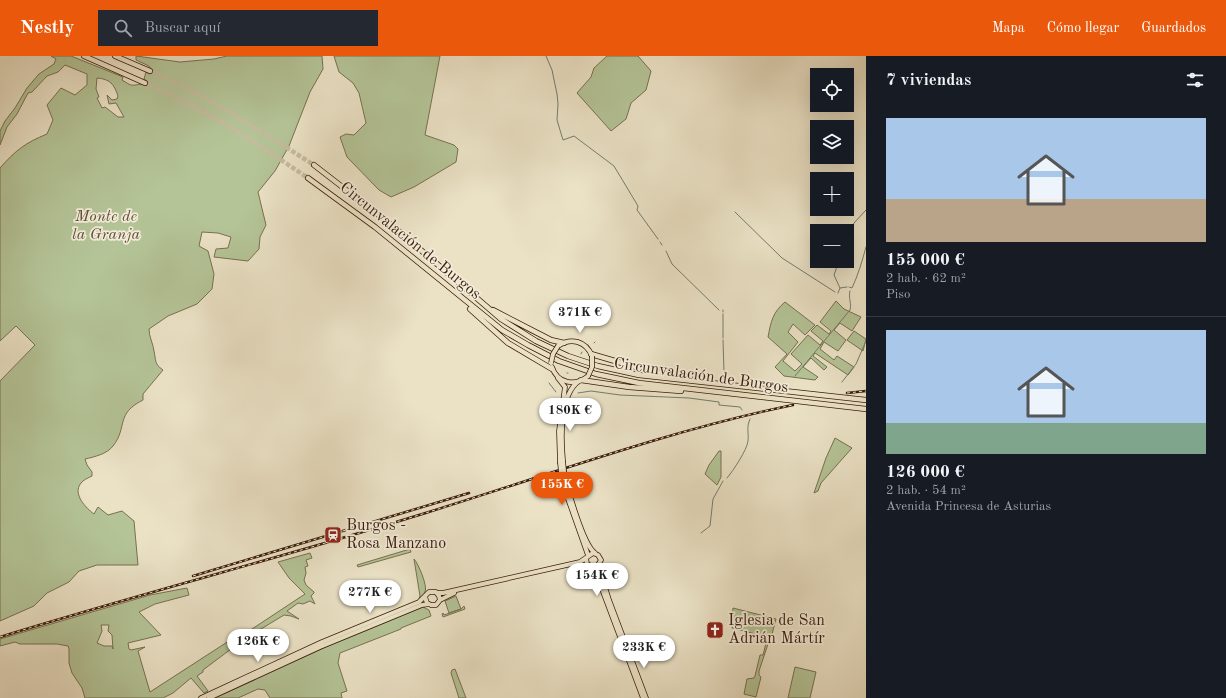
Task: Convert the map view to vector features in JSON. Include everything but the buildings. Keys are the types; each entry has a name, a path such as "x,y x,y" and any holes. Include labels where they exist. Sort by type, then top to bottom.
{"highway":[{"path":"84,56 145,83"},
{"path":"115,56 150,71"},
{"name":"Circunvalación de Burgos","path":"314,165 394,227 501,319 536,341 568,356 598,366 639,375 866,400"},
{"name":"Circunvalación de Burgos","path":"308,178 375,227 502,330 538,351 572,366 609,377 638,383 866,410"},
{"path":"432,260 498,313 552,340 564,342"},
{"path":"449,288 503,340 552,369"},
{"path":"592,355 664,374 730,385"},
{"path":"580,381 643,389 742,396"}],"main road":[{"path":"561,462 565,409 570,390 588,376 592,367 592,355 588,348 580,342 564,342 558,346 552,354 551,363 552,369 565,387 559,431 561,462 566,493 587,556 587,564"},
{"path":"558,378 569,383 580,381"},
{"path":"563,472 572,502 588,544 591,550 600,557 600,562 598,565 609,600 646,698"},
{"path":"201,698 322,642 417,603 429,592 434,591 443,594 580,562 587,556 595,553"},
{"path":"209,698 320,647 422,605 436,605 444,596 587,564 593,567 596,573 642,698"},
{"path":"593,567 598,565"},
{"path":"438,593 440,600"},
{"path":"425,597 429,604"}],"green space":[{"name":"Monte de la Granja","path":"51,56 71,56 123,77 122,80 133,85 147,85 148,82 144,79 146,72 150,74 153,72 149,66 136,60 136,56 180,62 214,59 227,56 322,56 323,69 310,92 289,146 275,171 258,192 266,225 260,237 259,249 248,261 214,257 216,249 228,248 231,237 218,233 202,232 199,246 208,251 214,274 212,289 197,304 168,316 149,329 156,362 163,370 143,394 143,400 134,405 125,416 120,433 113,446 104,453 85,459 92,472 92,476 83,481 79,487 78,492 81,500 94,514 98,507 108,515 122,511 134,521 138,565 97,565 79,571 69,582 47,593 34,606 0,621 0,381 35,345 16,326 0,341 0,168 21,148 47,134 53,120 47,105 61,88 75,95 87,85 87,74 65,65 58,72 47,76 32,92 28,93 17,114 7,127 0,145 0,131 27,88 39,74 54,64 56,59","holes":["97,78 108,81 115,88 118,96 117,99 112,100 107,95 109,104 116,103 124,117 118,117 105,107 102,108 97,98 99,97 96,89"]},
{"path":"334,56 440,56 425,135 454,145 458,149 456,162 414,187 391,197 379,190 347,157 340,137 346,134 354,135 366,123 359,93 353,83 339,72"},
{"path":"607,56 638,56 651,71 646,90 631,103 626,119 611,131 577,93 591,77 594,68"},
{"path":"836,301 844,309 861,317 852,331 840,323 834,330 846,340 838,351 824,342 820,349 834,360 837,356 854,367 848,375 815,353 813,356 827,367 824,370 811,358 803,367 818,377 815,380 784,376 775,367 787,354 768,337 775,313 785,302 815,325 805,335 793,324 788,332 798,342 783,361 795,371 802,364 791,354 808,335 820,345 823,341 811,331 817,325 829,334 831,331 820,322"},
{"path":"854,331 866,339 863,351 847,340"},
{"path":"835,438 852,448 821,483 818,491 814,493 826,458"},
{"path":"719,451 721,451 721,477 717,485 705,474 709,465"},
{"path":"410,549 411,552 358,567 357,565"},
{"path":"310,553 312,558 306,560 308,566 305,567 306,573 304,580 306,585 314,592 311,596 315,604 310,601 303,604 298,603 287,611 299,619 284,615 243,640 203,670 203,672 197,676 208,691 204,693 191,678 173,693 163,698 85,698 82,688 72,673 69,663 68,646 57,644 20,644 15,642 0,646 0,639 150,595 187,588 189,595 155,604 139,612 161,635 128,643 129,649 131,650 145,647 138,651 150,692 235,637 249,631 305,594 289,578 278,562","holes":["101,625 109,625 108,631 112,635 113,649 112,646 104,646 97,643 102,631"]},
{"path":"414,559 422,575 426,589 424,595 418,602 420,596"},
{"path":"456,596 461,609 449,613 445,601"},
{"path":"464,606 465,609 443,617 443,613 444,615 461,609"},
{"path":"423,607 429,610 431,616 340,653 338,663 347,691 341,693 342,698 270,698 265,690 258,689 238,698 215,698 326,647"},
{"path":"733,608 776,619 771,638 732,628"},
{"path":"766,643 768,644 759,671 759,675 761,677 756,697 744,694 747,679 754,678 760,655 763,655"},
{"path":"795,667 816,672 810,698 788,698"},
{"path":"455,669 466,698 459,698 451,673 452,670"}],"waterway":[{"path":"546,56 552,70 557,94 557,120 563,140 574,136 614,166 638,206 637,210 658,239"},
{"path":"854,224 866,210"},
{"path":"735,212 782,258 835,292"},
{"path":"849,287 852,288 866,247"},
{"path":"666,251 672,264 719,310"},
{"path":"836,268 834,275 840,288"},
{"path":"838,293 840,288 847,287"},
{"path":"795,376 850,310 850,291"},
{"path":"723,314 723,338"},
{"path":"723,340 724,371"},
{"path":"842,382 856,364 866,341"},
{"path":"721,376 724,374"},
{"path":"549,383 556,392"},
{"path":"578,393 591,391 620,395 689,398 719,402 719,405 740,407 742,410"},
{"path":"727,478 733,471 747,445 748,425 750,419"},
{"path":"701,533 710,526 713,499 723,481"}],"tunnel":[{"path":"150,71 213,103 314,165"},
{"path":"145,83 208,114 308,178"}],"railway":[{"path":"847,393 866,391"},
{"path":"0,637 367,531 652,441 698,428 793,405"},
{"path":"193,576 469,493"}],"place":[{"name":"Burgos - Rosa Manzano","path":"333,535"},
{"name":"Iglesia de San Adrián Mártír","path":"715,630"}]}
